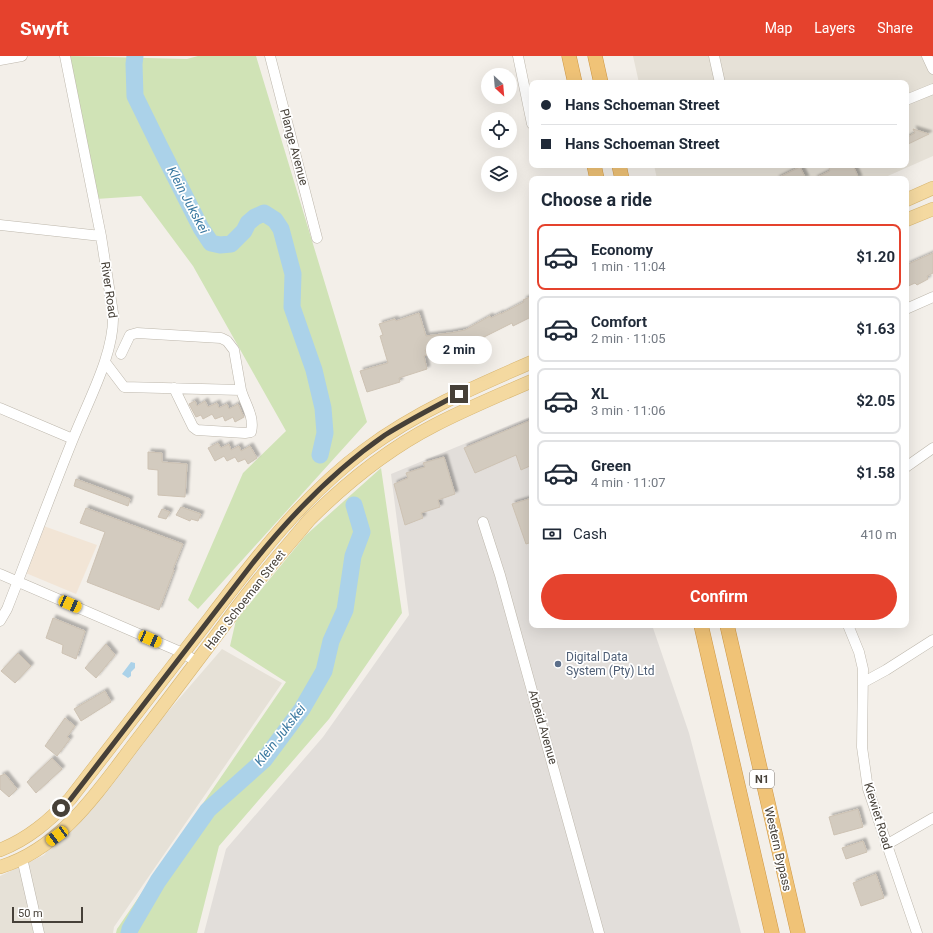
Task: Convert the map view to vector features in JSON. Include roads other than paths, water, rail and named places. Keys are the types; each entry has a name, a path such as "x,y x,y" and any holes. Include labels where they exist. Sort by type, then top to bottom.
{"highway":[{"path":"569,56 574,80"},
{"path":"595,56 600,80"},
{"name":"Western Bypass","path":"702,628 772,933"},
{"name":"Western Bypass","path":"728,628 798,933"}],"main road":[{"path":"909,199 933,188"},
{"path":"909,219 933,209"},
{"name":"Hans Schoeman Street","path":"0,850 23,839 41,827 70,800 276,534 319,488 364,450 385,435 459,394 529,363"},
{"name":"Hans Schoeman Street","path":"0,867 22,858 47,843 73,821 197,662 237,607 310,520 347,484 375,462 434,425 529,382"}],"street":[{"path":"0,60 22,56"},
{"name":"River Road","path":"0,621 105,362 113,332 114,319 101,236 65,56"},
{"name":"Plange Avenue","path":"270,56 318,238"},
{"path":"518,56 529,109"},
{"path":"714,56 719,80"},
{"path":"927,56 933,69"},
{"path":"909,99 933,89"},
{"path":"0,226 101,236"},
{"path":"909,308 933,298"},
{"path":"120,354 130,335 137,333 221,338 227,341 234,350 241,390 250,412 253,425 251,432 244,433 197,430 193,427 174,388"},
{"path":"105,362 124,387 241,390"},
{"path":"0,408 73,439"},
{"path":"909,465 933,448"},
{"name":"Arbeid Avenue","path":"483,522 500,575 599,933"},
{"path":"0,574 183,653 197,662"},
{"name":"Kiewiet Road","path":"849,628 862,660 864,682 862,747 869,794 917,933"},
{"path":"864,682 933,640"},
{"path":"886,845 933,818"},
{"path":"22,858 39,933"}],"water":[{"path":"131,662 135,663 135,668 131,672 131,676 128,678 122,674"}],"waterway":[{"name":"Klein Jukskei","path":"135,56 135,96 201,228 211,243 220,245 231,244 244,231 248,223 255,217 264,213 275,220 281,229 293,274 292,307 314,370 323,408 325,433 320,455"},
{"name":"Klein Jukskei","path":"129,933 158,881 208,810 264,760 302,709 324,671 331,641 345,610 353,556 362,532 354,505"}],"place":[{"name":"Digital Data System (Pty) Ltd","path":"558,664"}]}
